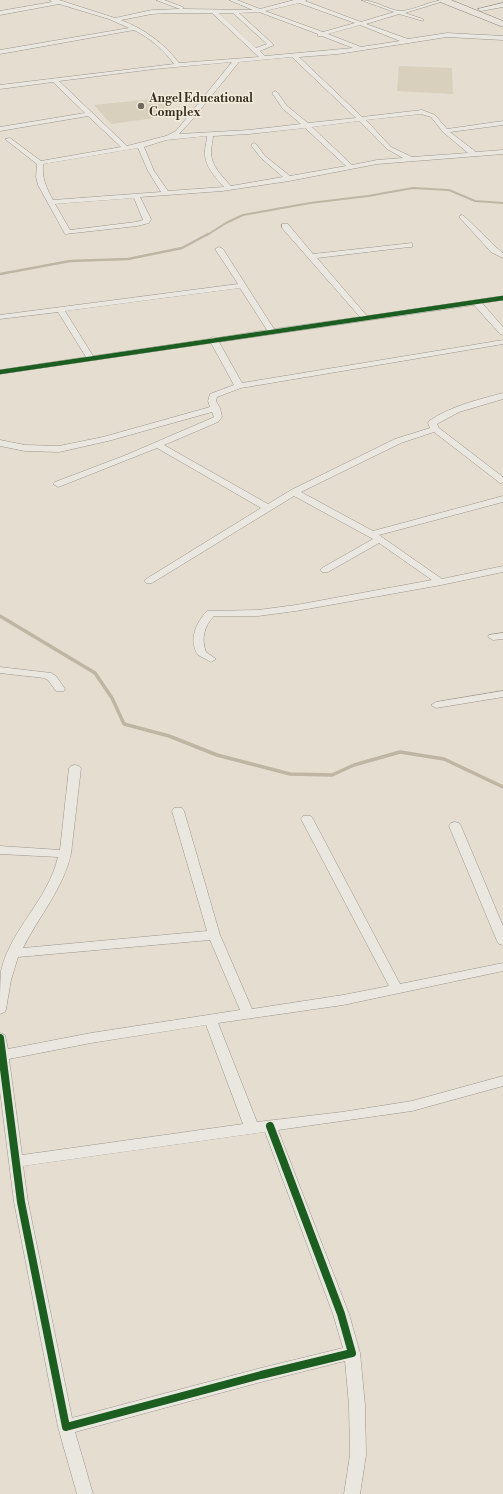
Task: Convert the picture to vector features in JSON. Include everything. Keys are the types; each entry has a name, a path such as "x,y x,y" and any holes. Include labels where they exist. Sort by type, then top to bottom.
{"highway":[{"path":"444,0 503,24"},
{"path":"457,0 503,18"}],"street":[{"path":"159,0 188,11"},
{"path":"232,0 320,35 361,49"},
{"path":"116,19 152,12 261,11 300,0 407,41"},
{"path":"364,0 421,20"},
{"path":"320,35 444,0"},
{"path":"0,13 56,1 116,19 156,42 164,48 177,64"},
{"path":"481,9 503,5"},
{"path":"214,12 264,58"},
{"path":"235,12 271,45 256,50"},
{"path":"0,52 133,29"},
{"path":"0,87 177,64 361,49 461,34 503,38"},
{"path":"293,55 361,118 389,148 410,159"},
{"path":"0,130 8,139 40,163 140,146 178,132 237,60"},
{"path":"54,80 126,149"},
{"path":"274,93 279,103 288,112 306,125 350,166"},
{"path":"165,138 306,125 422,112 433,116 445,130 474,154"},
{"path":"0,130 89,114"},
{"path":"445,130 503,123"},
{"path":"178,132 184,136"},
{"path":"210,134 211,143 208,153 210,165 214,172 229,188"},
{"path":"0,141 8,139"},
{"path":"254,145 263,157 288,179"},
{"path":"140,146 148,165 158,183 166,193"},
{"path":"51,202 229,188 288,179 377,162 503,152"},
{"path":"40,163 39,177 41,185 66,230 76,232 137,224 146,221 147,219 136,195"},
{"path":"462,217 494,250 503,256"},
{"path":"285,226 313,256 365,318"},
{"path":"313,256 408,245"},
{"path":"219,249 272,332"},
{"path":"494,250 503,249"},
{"path":"0,317 242,286"},
{"path":"0,372 213,339 272,332 503,298"},
{"path":"477,303 503,332"},
{"path":"60,309 91,359"},
{"path":"213,339 239,386"},
{"path":"58,484 158,445 214,420 218,417 216,408 212,401 213,396 239,386 503,342"},
{"path":"503,396 464,407 436,419 432,423 435,429 503,481"},
{"path":"0,443 25,448 59,450 105,440 216,408"},
{"path":"148,581 294,492 398,441 435,429"},
{"path":"158,445 268,508"},
{"path":"294,492 376,537 441,582"},
{"path":"325,570 376,537 503,499"},
{"path":"211,659 201,653 199,645 201,627 211,612 258,613 296,608 441,582 503,569"},
{"path":"0,670 47,675 52,678 60,689"},
{"path":"436,705 503,694"},
{"path":"0,1009 5,977 13,953 60,874 65,854 75,768"},
{"path":"178,811 214,935 248,1014"},
{"path":"306,819 397,989"},
{"path":"455,826 503,941"},
{"path":"0,850 65,854"},
{"path":"13,953 214,935"},
{"path":"3,1055 91,1038 343,1000 503,967"},
{"path":"210,1019 252,1128"},
{"path":"0,1038 21,1202 66,1427 85,1494"},
{"path":"16,1161 342,1117 412,1106 503,1081"},
{"path":"270,1126 341,1314 352,1353 357,1405 358,1455 352,1494"},
{"path":"66,1427 261,1375 352,1353"}],"shaded area":[{"path":"399,66 452,68 453,94 397,91"},
{"path":"161,98 177,115 111,124 94,105"}],"waterway":[{"path":"207,235 226,223 243,215 310,203 368,196 413,188 449,190 475,201 503,203"},
{"path":"0,274 70,261 128,259 182,248 208,234"},
{"path":"0,616 95,673 112,698 124,724 169,736 217,755 290,774 332,775 354,765 400,752 444,759 503,787"}],"cycle path":[{"path":"0,372 503,298"},
{"path":"0,1038 21,1202 66,1427 261,1375 352,1353 341,1314 270,1126"}],"place":[{"name":"Angel Educational Complex","path":"141,106"}]}
